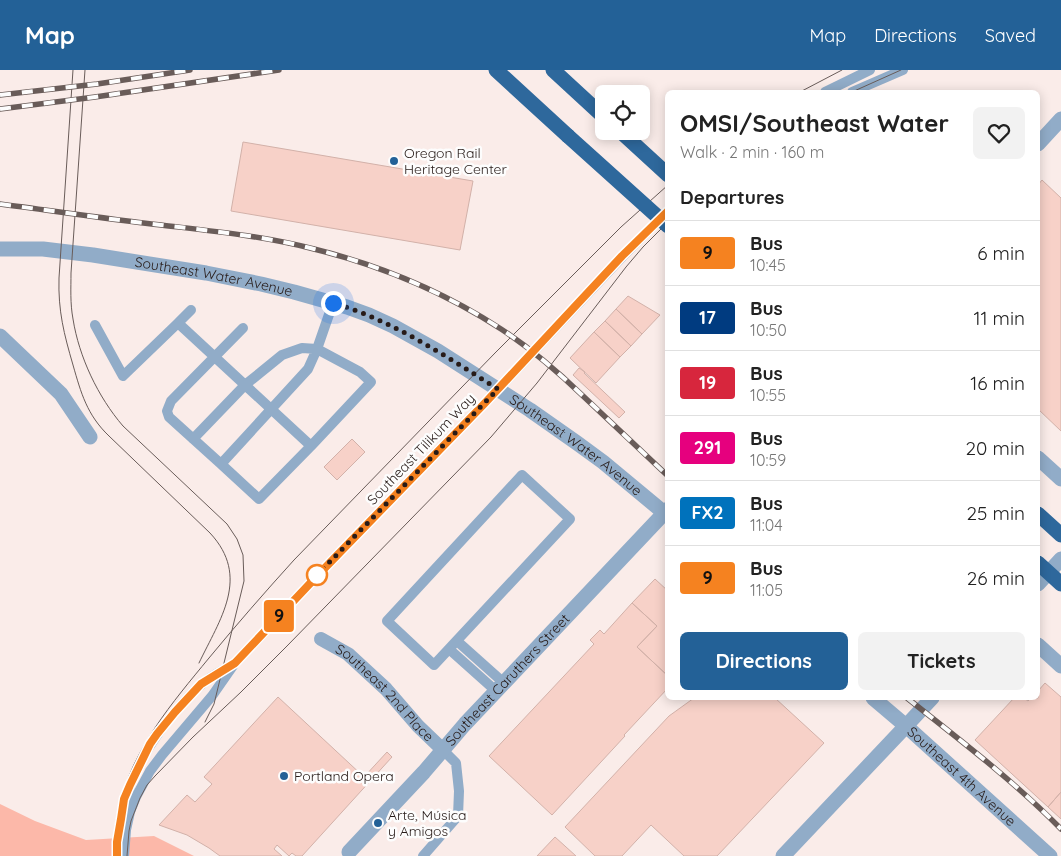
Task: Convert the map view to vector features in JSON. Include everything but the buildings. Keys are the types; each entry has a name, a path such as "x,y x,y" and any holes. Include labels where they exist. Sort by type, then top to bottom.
{"highway":[{"path":"496,70 665,223"},
{"path":"553,70 595,108"},
{"path":"630,140 665,172"},
{"path":"1040,516 1061,535"},
{"path":"1040,565 1061,584"}],"street":[{"path":"1040,142 1061,119"},
{"name":"Southeast Water Avenue","path":"0,248 43,249 192,271 261,284 333,303 369,315 438,351 498,389 578,443 665,512"},
{"path":"0,336 61,394 90,438"},
{"path":"1040,460 1061,479"},
{"name":"Southeast Caruthers Street","path":"349,852 424,772 464,724 665,514"},
{"path":"1040,582 1061,559"},
{"name":"Southeast 2nd Place","path":"322,639 348,654 386,689 418,726 443,750"},
{"path":"1040,647 1061,666"},
{"name":"Southeast 4th Avenue","path":"875,700 1050,856"},
{"path":"783,856 930,700"}],"lane":[{"path":"829,90 870,70"},
{"path":"857,90 902,70"},
{"name":"Southeast Tilikum Way","path":"124,820 158,760 212,696 235,663 498,389 622,256 665,214"},
{"path":"221,464 308,369 333,303"},
{"path":"95,325 123,376 191,310"},
{"path":"178,323 311,446"},
{"path":"193,439 245,385 282,355 302,348 317,349 360,372 371,382 259,499 193,439 170,417 167,411 171,401 243,328"},
{"path":"522,475 570,520 457,641 434,665 387,620 522,475"},
{"path":"457,641 500,687"},
{"path":"449,649 500,687"},
{"name":"Southeast Tilikum Way","path":"124,820 124,799 141,761 157,734 201,684 235,663"},
{"path":"423,856 458,816 459,791 456,763 443,750"},
{"path":"117,856 117,842 124,820"},
{"path":"124,820 124,856"}],"shaded area":[{"path":"0,804 35,821 86,840 154,836 194,856 0,856"}],"tram line":[{"path":"73,70 59,278 64,333 82,394 95,420 109,436 210,533 222,549 229,566 228,598 223,614 199,663"},
{"path":"85,70 71,273 72,313 80,348 91,376 114,415 123,426 227,524 237,539 243,555 244,581 214,704 205,722"},
{"path":"804,90 842,70"},
{"path":"856,90 901,70"},
{"path":"113,856 119,807 134,765 155,727 209,658 294,560 495,353 621,227 665,188"},
{"path":"127,856 131,821 147,785 193,737 287,646 491,437 537,383 626,267 665,225"}],"railway":[{"path":"0,95 97,84 190,70"},
{"path":"0,109 279,70"},
{"path":"0,204 257,237 295,244 363,263 410,281 457,303 522,344 563,377 665,473"},
{"path":"910,700 1006,778 1061,829"}],"bus line":[{"name":"9","path":"117,856 117,842 124,799 150,744 175,712 201,684 235,663 484,404 622,256 665,214"}],"place":[{"name":"Oregon Rail Heritage Center","path":"394,161"},
{"name":"Portland Opera","path":"284,776"},
{"name":"Arte, Música y Amigos","path":"378,823"}],"route":[{"path":"317,575 498,389 438,351 393,326 369,315 333,303"}]}
